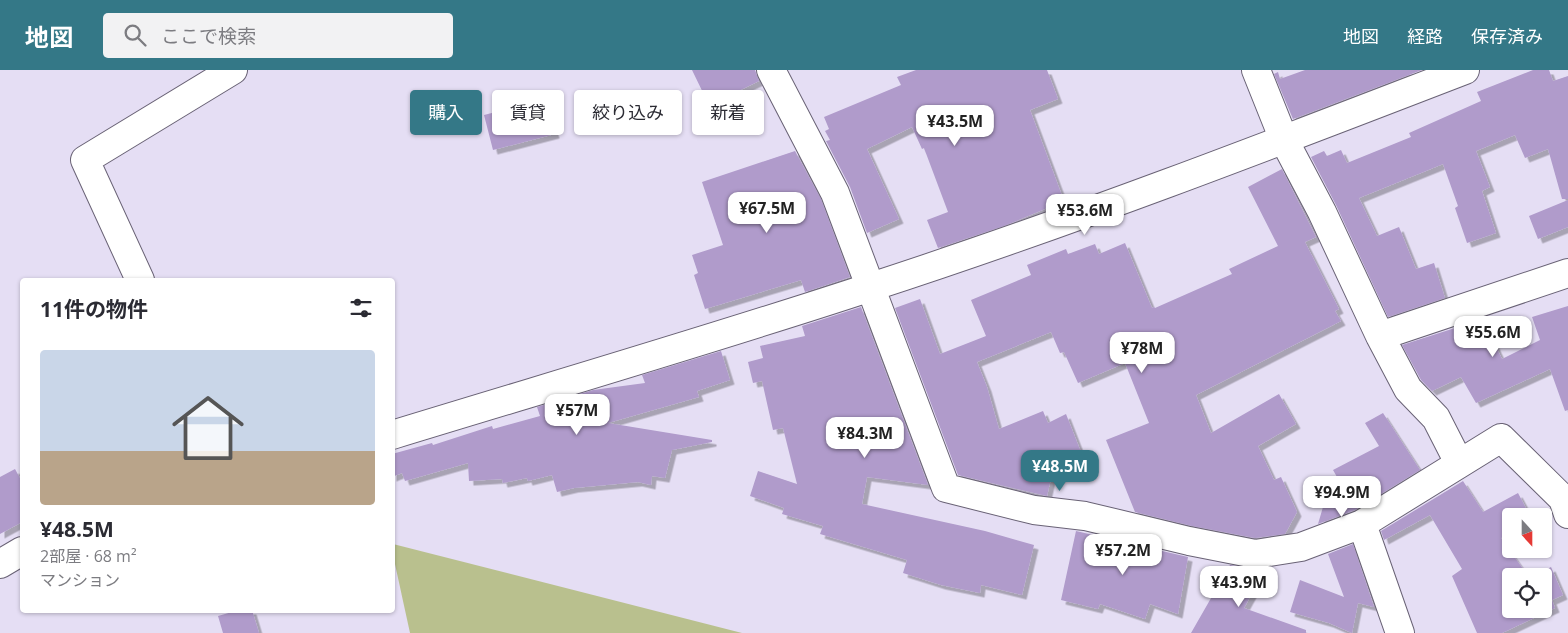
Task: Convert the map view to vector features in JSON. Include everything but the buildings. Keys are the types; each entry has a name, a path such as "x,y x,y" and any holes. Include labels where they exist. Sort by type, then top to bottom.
{"street":[{"path":"139,278 85,160 233,70"},
{"path":"771,70 835,193 946,488 1034,510 1085,516 1189,541 1255,554 1301,547 1362,524 1501,438 1563,499 1568,514"},
{"path":"1256,70 1284,140 1322,212 1380,336 1408,389 1436,418 1459,463"},
{"path":"395,434 870,288 1013,239 1284,140 1465,70"},
{"path":"1380,336 1568,273"},
{"path":"1362,524 1400,633"},
{"path":"0,564 20,552"}],"green space":[{"path":"395,545 742,633 410,633 395,564"}]}
